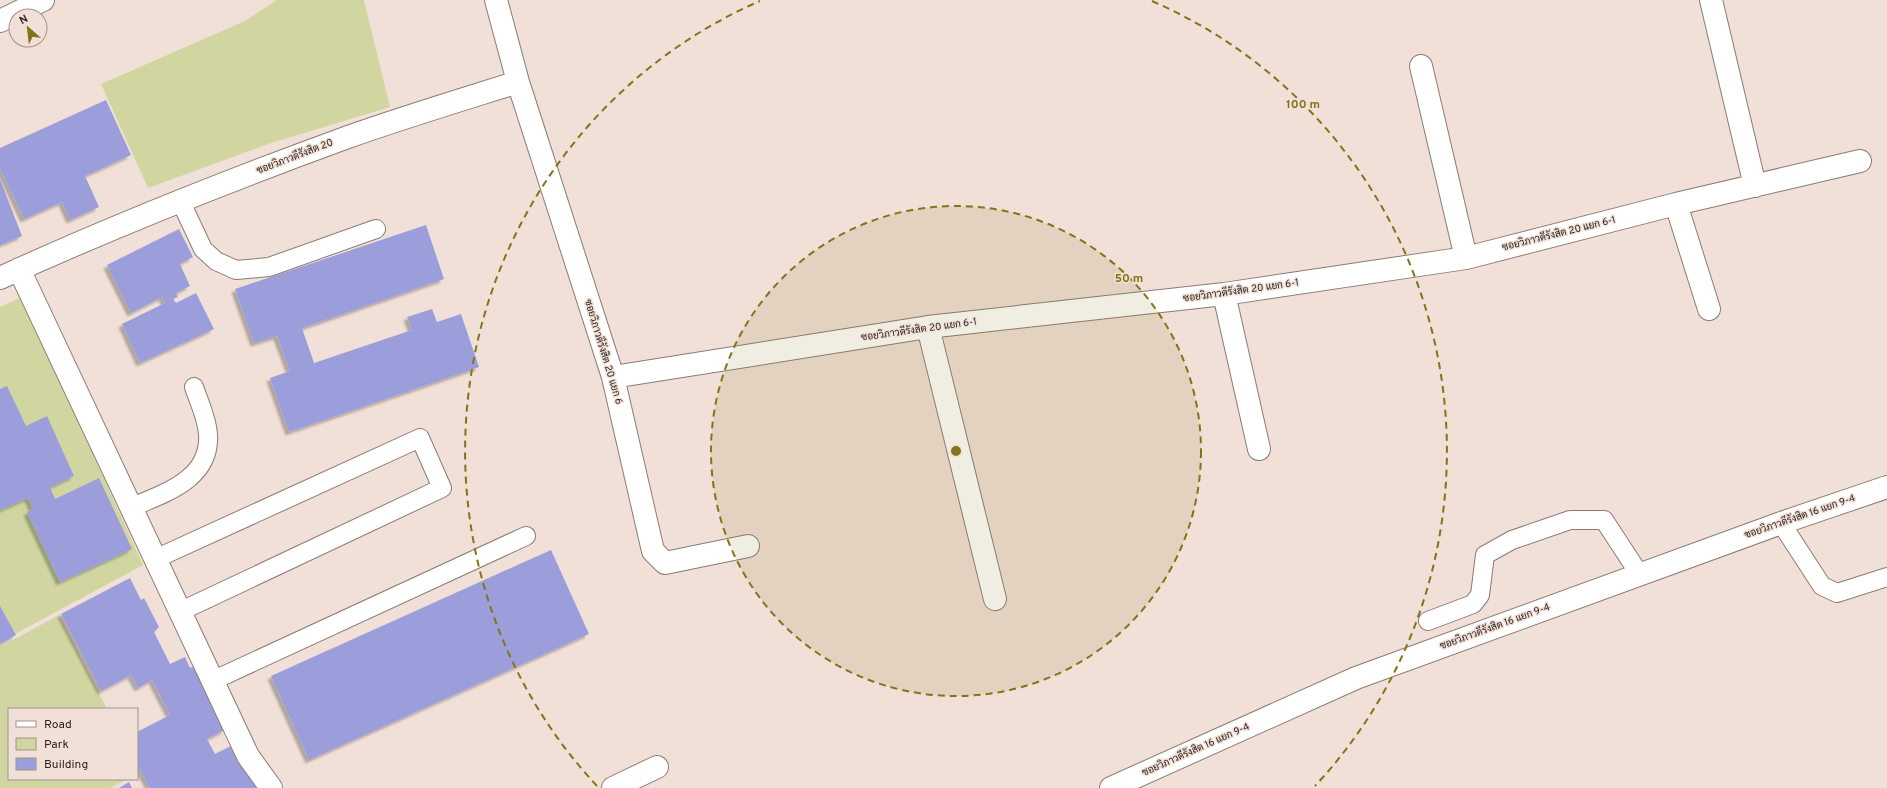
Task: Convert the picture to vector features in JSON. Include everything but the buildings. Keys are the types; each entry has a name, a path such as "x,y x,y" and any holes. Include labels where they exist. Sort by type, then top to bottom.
{"street":[{"path":"0,21 43,0"},
{"path":"496,0 518,82"},
{"path":"1711,0 1755,186"},
{"path":"1421,66 1466,258"},
{"name":"ซอยวิภาวดีรังสิต 20","path":"9,274 180,200 349,137 518,82"},
{"name":"ซอยวิภาวดีรังสิต 20 แยก 6","path":"518,82 613,377 653,551 664,563 748,546"},
{"name":"ซอยวิภาวดีรังสิต 20 แยก 6-1","path":"613,377 928,327 1224,294 1466,258 1676,204 1860,161"},
{"path":"1676,204 1709,309"},
{"path":"9,274 130,508 248,756 271,788"},
{"path":"1224,294 1259,449"},
{"path":"928,327 995,599"},
{"name":"ซอยวิภาวดีรังสิต 16 แยก 9-4","path":"1111,788 1356,678 1781,523 1887,487"},
{"path":"613,788 657,767"}],"lane":[{"path":"180,200 203,249 216,261 236,270 269,267 376,229"},
{"path":"130,508 172,489 195,474 203,462 207,447 208,434 194,387"},
{"path":"155,559 420,438 442,488 179,612"},
{"path":"1428,621 1473,604 1480,595 1485,555 1512,540 1570,520 1604,520 1640,574"},
{"path":"1781,523 1822,586 1837,593 1887,577"},
{"path":"212,681 526,536"}],"green space":[{"path":"277,0 364,0 390,107 268,144 148,188 101,84 245,21"},
{"path":"22,297 143,565 0,642 0,307"},
{"path":"59,615 106,708 8,708 8,780 125,780 110,788 0,788 0,647"}]}
